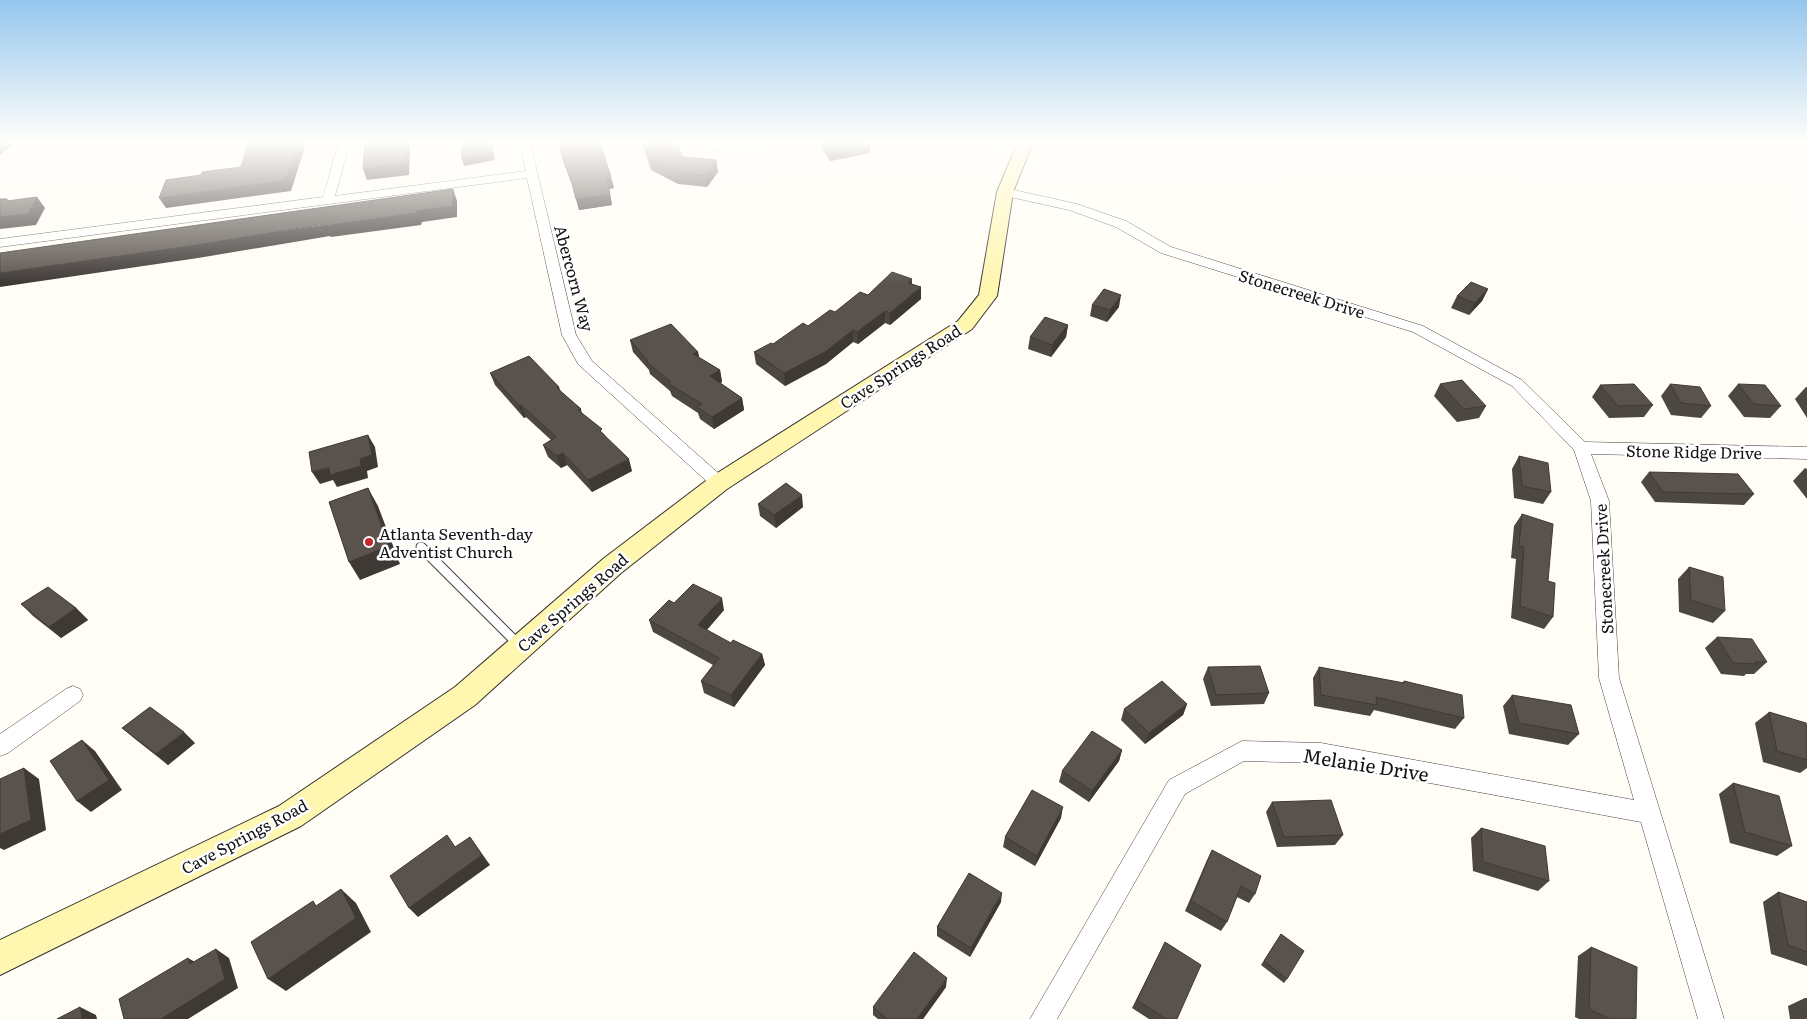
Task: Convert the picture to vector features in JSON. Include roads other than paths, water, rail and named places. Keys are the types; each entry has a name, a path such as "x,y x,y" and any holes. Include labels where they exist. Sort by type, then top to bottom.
{"street":[{"path":"328,200 331,190"},
{"path":"0,243 410,190"},
{"name":"Abercorn Way","path":"535,190 569,335 586,364 719,482"},
{"name":"Stonecreek Drive","path":"1005,192 1073,207 1120,224 1166,250 1418,329 1517,383 1581,448 1600,502 1608,678 1711,1019"},
{"name":"Cave Springs Road","path":"0,958 290,816 465,696 612,566 719,482 965,324 988,296 1005,192"},
{"name":"Stone Ridge Drive","path":"1581,448 1807,453"},
{"path":"0,746 73,694"},
{"name":"Melanie Drive","path":"1043,1019 1177,787 1242,751 1321,753 1649,813"}],"lane":[{"path":"421,547 521,647"}],"place":[{"name":"Atlanta Seventh-day Adventist Church","path":"369,542"}]}
